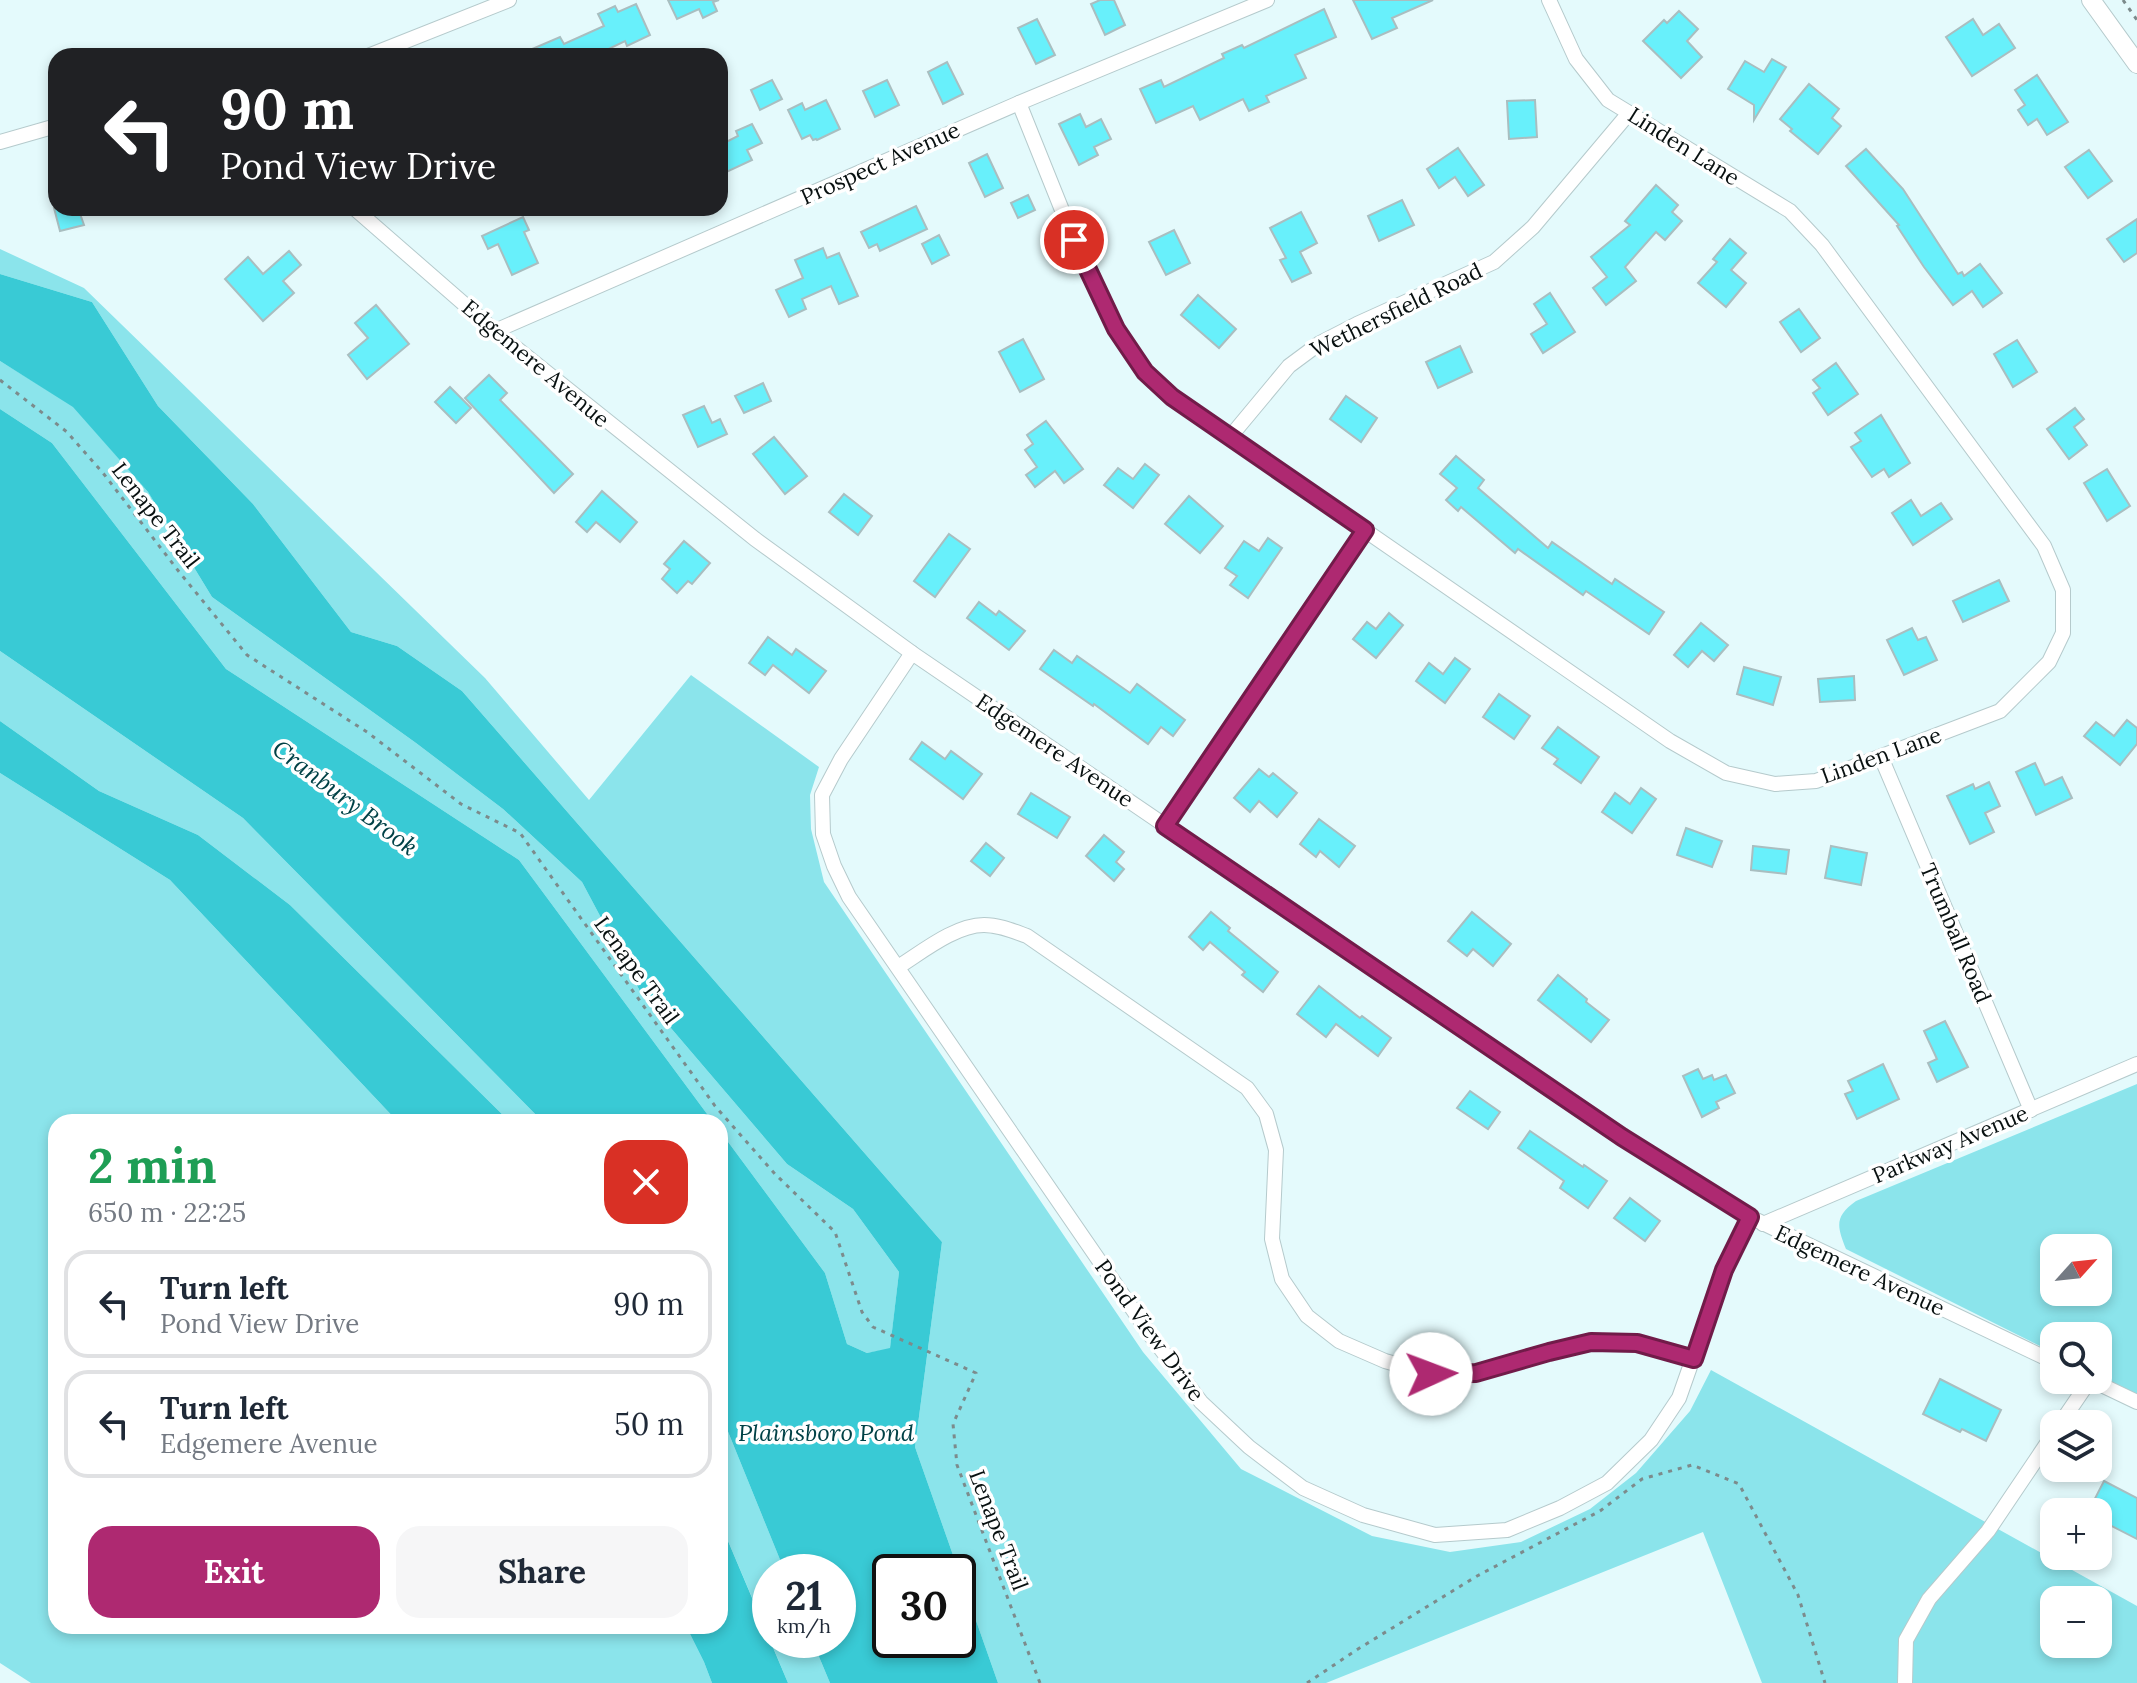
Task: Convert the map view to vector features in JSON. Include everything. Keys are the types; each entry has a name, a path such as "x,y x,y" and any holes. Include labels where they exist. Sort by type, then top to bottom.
{"street":[{"path":"388,48 509,0"},
{"name":"Prospect Avenue","path":"495,331 1019,103 1267,0"},
{"name":"Linden Lane","path":"1019,103 1074,240 1116,329 1145,372 1172,397 1670,741 1726,773 1775,784 1816,781 2000,711 2049,662 2063,633 2063,590 2044,546 1822,245 1790,211 1608,100 1576,59 1549,0"},
{"path":"2091,0 2134,54"},
{"name":"Wethersfield Road","path":"1230,437 1289,366 1320,343 1494,262 1533,227 1629,113"},
{"path":"0,142 48,128"},
{"name":"Edgemere Avenue","path":"363,216 495,331 755,539 912,653 1609,1128 1757,1220 2040,1355"},
{"path":"1165,826 1365,530"},
{"name":"Pond View Drive","path":"912,653 841,759 822,795 823,834 834,866 849,897 1151,1336 1201,1402 1249,1447 1303,1488 1363,1515 1435,1535 1507,1530 1560,1508 1607,1483 1651,1440 1679,1398 1724,1270 1757,1220"},
{"name":"Trumball Road","path":"1881,757 2031,1110"},
{"path":"898,967 951,934 982,924 1004,927 1027,936 1247,1088 1266,1114 1276,1150 1272,1239 1282,1279 1307,1316 1339,1341 1385,1361 1431,1374 1476,1373 1591,1342 1637,1343 1694,1359"},
{"name":"Parkway Avenue","path":"1757,1220 2137,1064"},
{"path":"2112,1390 2137,1402"},
{"path":"1905,1683 1906,1640 1929,1599 1988,1531 2040,1454"}],"path":[{"path":"2123,0 2137,20"},
{"name":"Lenape Trail","path":"0,380 67,432 247,655 367,732 461,804 520,833 722,1114"},
{"name":"Lenape Trail","path":"728,1121 775,1174 835,1232 862,1312 873,1327 976,1373 953,1424 957,1465 1040,1683"},
{"path":"1307,1683 1477,1576 1600,1511 1642,1479 1692,1465 1739,1484 1798,1595 1825,1683"}],"shaded area":[{"path":"0,249 84,288 485,678 589,800 691,675 819,767 810,795 811,829 824,882 1143,1352 1241,1469 1372,1536 1450,1552 1521,1542 1590,1509 1636,1473 1690,1411 1711,1370 2040,1552 2040,1570 2072,1570 2101,1586 2040,1586 2040,1658 2112,1658 2112,1592 2137,1606 2137,1683 1762,1683 1703,1532 1326,1683 998,1683 976,1620 976,1554 953,1554 915,1447 942,1242 462,691 397,646 351,632 253,504 158,406 92,302 0,274"},
{"path":"0,361 73,406 148,492 212,597 503,809 582,882 641,993 787,1164 853,1209 899,1272 890,1349 867,1353 847,1344 825,1273 728,1142 728,1114 707,1114 519,860 226,669 52,443 0,409"},
{"path":"0,651 243,818 535,1114 502,1114 290,905 198,835 99,791 0,721"},
{"path":"0,773 170,880 390,1114 48,1114 48,1634 690,1634 712,1683 31,1683 0,1663"},
{"path":"2137,1084 2137,1394 2112,1382 2112,1322 2040,1322 2040,1346 1846,1249 1839,1222 1844,1212 1856,1201"},
{"path":"728,1432 778,1554 752,1554 752,1598 728,1541"},
{"path":"778,1658 820,1658 830,1683 788,1683"}],"water":[{"name":"Plainsboro Pond","path":"0,274 92,302 158,406 253,504 351,632 397,646 462,691 942,1242 915,1447 953,1554 872,1554 872,1658 976,1658 976,1620 998,1683 830,1683 820,1658 856,1658 856,1554 778,1554 728,1432 728,1142 825,1273 847,1344 867,1353 890,1348 899,1272 853,1209 787,1164 641,993 582,882 503,809 212,597 148,492 73,407 0,361"},
{"name":"Cranbury Brook","path":"0,409 52,443 226,669 519,860 707,1114 535,1114 243,818 0,651"},
{"path":"0,721 99,791 198,835 290,905 502,1114 390,1114 170,880 0,773"},
{"path":"728,1541 752,1598 752,1658 777,1658 788,1683 712,1683 690,1634 728,1634"}],"building":[{"path":"668,0 719,0 713,2 717,11 703,18 699,9 677,19"},
{"path":"1114,0 1125,25 1105,35 1091,4"},
{"path":"1353,0 1433,0 1392,18 1397,28 1372,39"},
{"path":"636,4 650,35 627,46 625,41 611,48 535,48 560,37 564,44 604,26 598,14 615,6 618,12"},
{"path":"1324,9 1336,37 1295,55 1306,78 1266,96 1269,102 1249,111 1243,99 1200,120 1193,106 1156,123 1140,89 1161,80 1164,87 1224,58 1222,54 1242,45 1244,48"},
{"path":"1679,11 1698,29 1687,41 1702,57 1681,78 1643,41 1664,20 1667,23"},
{"path":"1037,19 1055,55 1036,64 1018,28"},
{"path":"1973,19 1983,35 1999,24 2015,48 1972,76 1946,37"},
{"path":"1772,59 1786,67 1754,120 1754,105 1728,89 1745,61 1764,72"},
{"path":"947,62 963,94 943,104 928,72"},
{"path":"2037,75 2068,122 2047,135 2037,119 2028,125 2018,110 2025,105 2015,90"},
{"path":"772,80 782,99 760,110 751,90"},
{"path":"887,80 899,105 875,117 863,91"},
{"path":"1809,84 1839,109 1832,118 1841,126 1818,154 1780,119"},
{"path":"826,100 840,129 817,140 810,135 802,139 788,110 802,103 805,110"},
{"path":"1535,100 1537,137 1509,139 1507,101"},
{"path":"1080,114 1086,127 1101,119 1111,139 1094,147 1098,155 1079,165 1059,124"},
{"path":"752,124 762,143 747,150 752,160 728,171 728,141 738,136 736,131"},
{"path":"1458,148 1484,185 1468,196 1455,177 1439,188 1427,169"},
{"path":"1866,149 1903,189 1958,274 1962,272 1964,276 1980,264 2002,293 1983,307 1972,291 1953,305 1924,267 1899,225 1846,166"},
{"path":"2089,150 2112,181 2088,198 2065,167"},
{"path":"987,154 1003,188 985,197 969,163"},
{"path":"1656,185 1678,205 1672,212 1682,221 1665,240 1656,232 1625,267 1636,281 1606,305 1593,288 1607,277 1591,257 1630,225 1625,221"},
{"path":"1028,195 1035,210 1018,218 1011,203"},
{"path":"1402,200 1414,225 1379,241 1368,216"},
{"path":"916,206 927,229 880,251 877,244 869,248 861,232"},
{"path":"1301,212 1317,243 1300,252 1311,273 1292,282 1280,260 1286,258 1270,228"},
{"path":"56,216 81,216 84,225 60,231"},
{"path":"523,217 529,230 524,232 538,263 512,275 498,244 488,249 482,236"},
{"path":"2137,219 2137,253 2124,262 2107,239"},
{"path":"1174,230 1190,263 1166,275 1149,242"},
{"path":"939,235 949,255 932,264 922,244"},
{"path":"1730,239 1746,253 1731,270 1746,283 1726,307 1698,283 1717,262 1713,259"},
{"path":"823,248 827,258 839,253 858,296 839,304 831,286 802,299 806,309 789,317 776,290 803,278 795,260"},
{"path":"289,251 301,265 283,281 294,293 263,321 225,279 248,257 263,274"},
{"path":"1550,293 1575,332 1543,353 1531,334 1547,324 1534,304"},
{"path":"1198,295 1236,329 1219,348 1181,315"},
{"path":"376,305 409,344 367,379 348,355 368,338 355,323"},
{"path":"1799,309 1820,338 1801,352 1780,322"},
{"path":"1023,339 1044,379 1020,392 999,352"},
{"path":"2017,340 2037,372 2013,387 1994,354"},
{"path":"1460,346 1472,372 1438,388 1426,362"},
{"path":"1836,363 1858,394 1828,415 1813,393 1820,388 1813,380"},
{"path":"489,375 507,393 500,400 573,474 554,493 465,398"},
{"path":"763,383 771,401 744,413 735,396"},
{"path":"450,387 471,408 456,423 435,402"},
{"path":"1346,396 1377,418 1361,442 1330,419"},
{"path":"704,406 712,423 720,419 727,434 698,447 683,415"},
{"path":"2075,408 2084,419 2074,427 2087,445 2069,459 2047,429"},
{"path":"1881,415 1910,463 1889,477 1884,469 1872,477 1851,447 1861,441 1855,433"},
{"path":"1046,421 1083,469 1064,483 1055,471 1035,487 1026,475 1037,467 1025,450 1033,444 1027,435"},
{"path":"774,437 807,476 785,494 753,454"},
{"path":"1456,456 1484,480 1478,488 1548,548 1552,542 1612,584 1615,579 1664,612 1649,634 1586,591 1583,595 1518,549 1515,553 1461,507 1458,511 1446,500 1457,488 1440,474"},
{"path":"1145,464 1159,475 1133,508 1104,485 1118,468 1133,479"},
{"path":"2107,469 2130,506 2107,521 2084,483"},
{"path":"602,491 637,522 620,542 596,522 587,532 576,522"},
{"path":"844,494 872,516 858,535 829,512"},
{"path":"1189,496 1223,526 1200,553 1165,524"},
{"path":"1911,500 1921,516 1941,503 1952,519 1913,545 1892,513"},
{"path":"949,534 970,549 935,597 914,581"},
{"path":"1268,538 1282,548 1248,598 1230,585 1237,576 1225,568 1244,541 1259,551"},
{"path":"684,541 710,563 692,584 688,581 677,593 662,579 670,569 664,564"},
{"path":"1999,580 2009,601 1963,622 1953,601"},
{"path":"979,602 996,615 999,611 1025,631 1009,650 967,618"},
{"path":"1389,613 1403,625 1376,658 1353,639 1367,622 1376,629"},
{"path":"1701,623 1728,645 1714,661 1702,651 1688,667 1674,655"},
{"path":"1912,628 1918,640 1926,637 1937,660 1904,675 1887,640"},
{"path":"768,637 792,655 796,649 826,671 809,693 773,665 765,675 749,663"},
{"path":"1054,650 1072,663 1077,656 1130,693 1137,684 1185,720 1173,736 1161,727 1148,744 1040,669"},
{"path":"1455,658 1470,669 1445,703 1416,681 1429,663 1443,674"},
{"path":"1744,667 1781,677 1773,705 1737,694"},
{"path":"1854,676 1855,700 1820,702 1818,679"},
{"path":"1499,694 1530,716 1514,739 1483,717"},
{"path":"2127,720 2137,728 2137,744 2120,765 2084,736 2096,722 2114,736"},
{"path":"1558,727 1599,757 1581,783 1554,764 1558,759 1542,748"},
{"path":"922,742 945,759 951,751 982,774 963,799 910,759"},
{"path":"2035,763 2045,785 2062,777 2072,798 2036,815 2016,772"},
{"path":"1259,769 1269,777 1273,773 1297,793 1277,817 1259,801 1250,812 1234,798"},
{"path":"1989,782 2000,806 1985,813 1994,832 1970,844 1947,796 1973,784 1975,789"},
{"path":"1641,788 1656,799 1632,833 1602,812 1615,793 1630,804"},
{"path":"1031,793 1070,817 1057,838 1018,814"},
{"path":"1319,819 1355,846 1339,867 1320,851 1316,857 1300,844"},
{"path":"1686,828 1722,841 1712,867 1677,855"},
{"path":"1104,835 1124,852 1116,862 1124,869 1114,881 1086,856"},
{"path":"986,843 1004,858 990,876 971,861"},
{"path":"1753,846 1789,850 1786,874 1751,870"},
{"path":"1831,846 1867,853 1861,885 1825,878"},
{"path":"1211,912 1230,928 1228,931 1278,972 1263,992 1210,942 1203,950 1189,937"},
{"path":"1472,912 1511,944 1493,966 1473,949 1467,956 1448,941"},
{"path":"1558,975 1609,1020 1591,1042 1538,1000"},
{"path":"1319,986 1391,1038 1378,1056 1336,1024 1326,1037 1297,1014"},
{"path":"1945,1021 1968,1067 1937,1082 1928,1063 1937,1059 1924,1031"},
{"path":"1883,1064 1899,1099 1857,1119 1845,1094 1853,1091 1848,1081"},
{"path":"1698,1069 1703,1079 1712,1075 1714,1080 1726,1075 1735,1093 1716,1102 1719,1108 1702,1117 1683,1076"},
{"path":"1470,1091 1500,1112 1488,1129 1457,1108"},
{"path":"1530,1131 1607,1181 1588,1208 1560,1188 1564,1181 1518,1148"},
{"path":"1630,1198 1660,1221 1645,1241 1614,1218"},
{"path":"1940,1379 2001,1410 1986,1441 1923,1414"},
{"path":"2106,1482 2137,1498 2137,1539 2112,1526 2112,1498 2095,1498"}],"route":[{"path":"1074,240 1116,329 1145,372 1172,397 1365,530 1165,826 1622,1137 1750,1217 1724,1270 1694,1359 1637,1343 1591,1342 1476,1373 1431,1374"}]}
